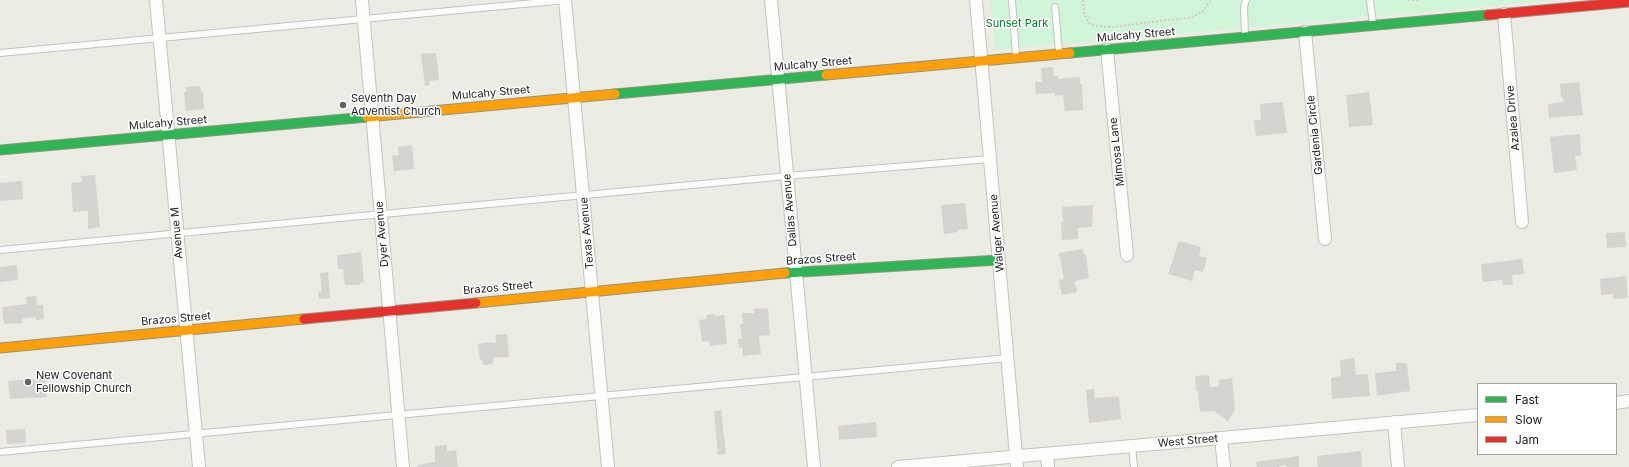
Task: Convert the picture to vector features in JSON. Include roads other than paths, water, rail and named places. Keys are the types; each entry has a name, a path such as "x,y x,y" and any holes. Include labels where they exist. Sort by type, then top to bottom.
{"street":[{"name":"Avenue M","path":"156,0 199,467"},
{"name":"Dyer Avenue","path":"362,0 403,467"},
{"name":"Texas Avenue","path":"566,0 608,467"},
{"name":"Dallas Avenue","path":"771,0 814,467"},
{"name":"Walger Avenue","path":"976,0 1017,462"},
{"name":"Mulcahy Street","path":"0,150 1504,14 1545,7 1629,2"},
{"name":"Azalea Drive","path":"1504,14 1522,222"},
{"name":"Gardenia Circle","path":"1305,32 1325,239"},
{"name":"Mimosa Lane","path":"1107,50 1127,255"},
{"name":"Brazos Street","path":"0,348 796,272 999,260"},
{"path":"1617,403 1629,401"},
{"name":"West Street","path":"898,467 1017,462 1047,454 1477,415"},
{"path":"1394,422 1398,467"},
{"path":"1221,438 1224,467"},
{"path":"1047,454 1048,467"}],"lane":[{"path":"0,53 566,0"},
{"path":"1012,0 1016,58"},
{"path":"1245,37 1244,7 1246,0"},
{"path":"1370,0 1374,26"},
{"path":"1055,6 1059,54"},
{"path":"0,250 787,176 990,159"},
{"path":"0,452 1008,358"},
{"path":"1132,446 1134,467"}],"place":[{"name":"Seventh Day Adventist Church","path":"343,105"},
{"name":"New Covenant Fellowship Church","path":"28,382"}],"park label":[{"name":"Sunset Park","path":"1017,24"}]}
